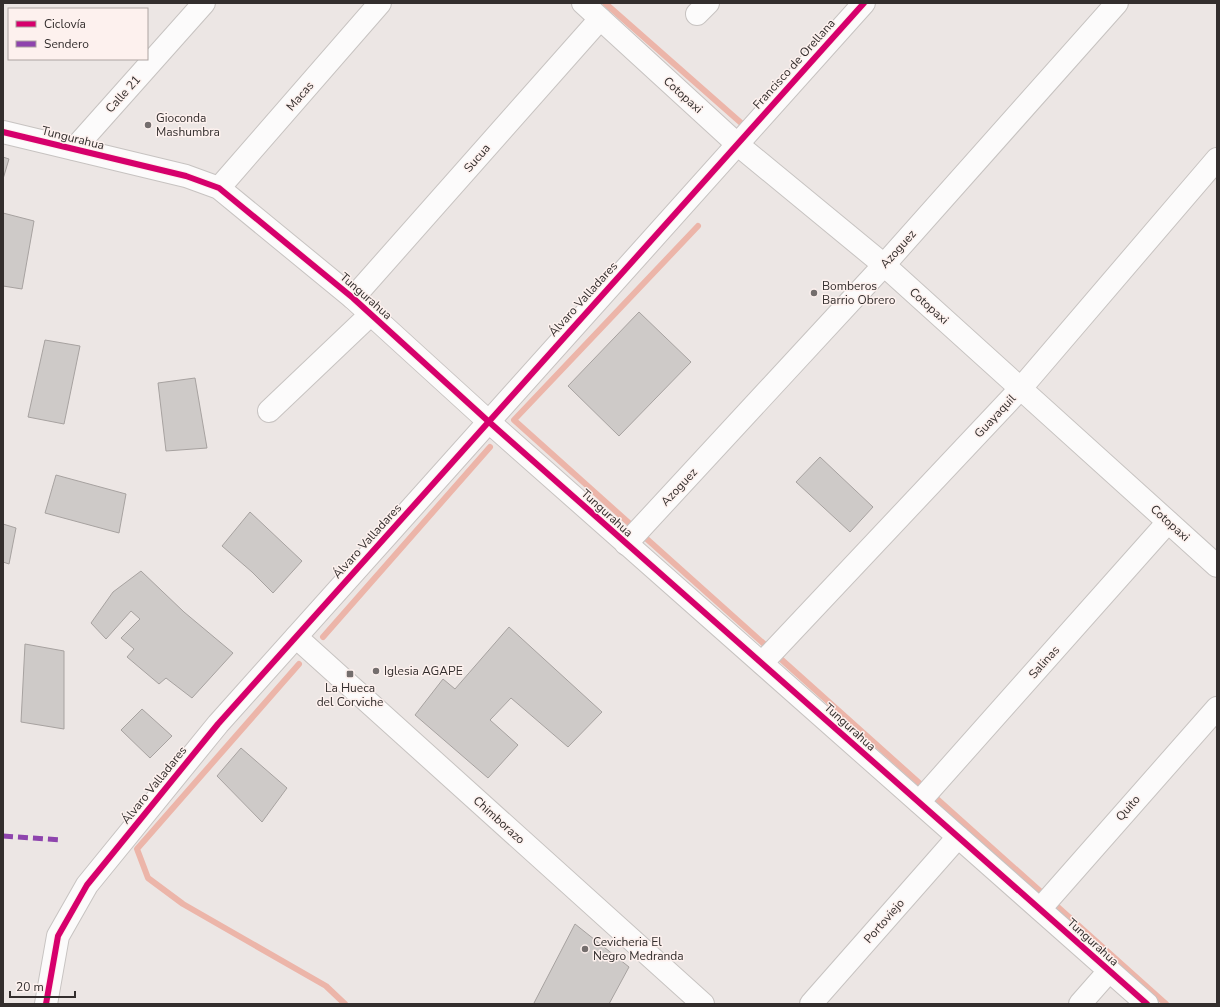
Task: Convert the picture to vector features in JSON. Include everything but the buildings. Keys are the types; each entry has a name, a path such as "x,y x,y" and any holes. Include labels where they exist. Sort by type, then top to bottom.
{"street":[{"name":"Calle 21","path":"74,149 204,3"},
{"name":"Macas","path":"219,188 380,3"},
{"name":"Cotopaxi","path":"583,3 600,19 745,134 884,265 1217,566"},
{"name":"Francisco de Orellana","path":"745,134 864,3"},
{"name":"Azoguez","path":"627,543 884,265 1117,3"},
{"name":"Sucua","path":"353,298 600,19"},
{"name":"Tungurahua","path":"3,132 186,176 219,188 353,298 488,421 763,662 1146,1004"},
{"name":"Álvaro Valladares","path":"46,1004 58,936 87,885 218,724 745,134"},
{"name":"Guayaquil","path":"763,662 1021,388 1217,159"},
{"path":"269,411 371,314"},
{"name":"Salinas","path":"920,802 1168,522"},
{"name":"Chimborazo","path":"296,637 703,1004"},
{"name":"Quito","path":"1040,908 1217,708"},
{"name":"Portoviejo","path":"811,1004 958,837"},
{"path":"1080,1004 1109,971"}],"waterway":[{"path":"605,3 748,129"},
{"path":"698,226 514,420 1166,1004"},
{"path":"323,637 490,447"},
{"path":"299,664 137,849 148,878 183,904 326,986 345,1004"}],"marked path":[{"path":"3,836 62,840"}],"cycle path":[{"path":"46,1004 58,936 87,885 218,724 864,3"},
{"path":"3,132 186,176 219,188 353,298 488,421 1147,1004"}],"place":[{"name":"Gioconda Mashumbra","path":"148,125"},
{"name":"Bomberos Barrio Obrero","path":"814,293"},
{"name":"Iglesia AGAPE","path":"376,671"},
{"name":"La Hueca del Corviche","path":"350,674"},
{"name":"Cevicheria El Negro Medranda","path":"585,949"}]}
